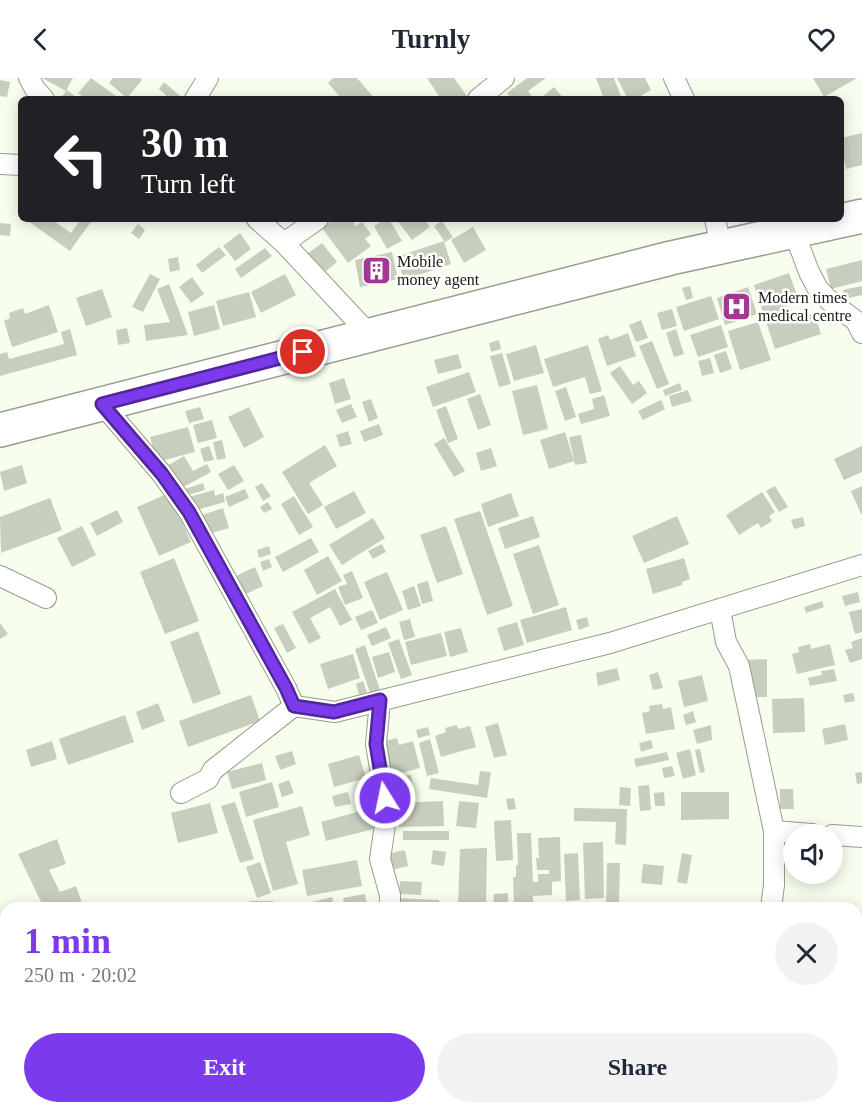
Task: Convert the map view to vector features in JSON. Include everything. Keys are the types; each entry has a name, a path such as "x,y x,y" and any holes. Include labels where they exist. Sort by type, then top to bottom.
{"highway":[{"path":"844,220 862,216"},
{"path":"0,430 370,335 718,233 794,231 835,222"}],"street":[{"path":"29,78 41,96"},
{"path":"197,96 208,78"},
{"path":"482,96 504,78"},
{"path":"674,78 683,96"},
{"path":"0,164 18,165"},
{"path":"260,222 284,243 370,335"},
{"path":"284,243 314,222"},
{"path":"794,231 809,272 818,289 856,321 862,333"},
{"path":"102,404 162,474 189,512 294,706"},
{"path":"181,793 208,779 213,770 294,706 334,712 610,643 862,565"},
{"path":"0,576 46,598"},
{"path":"720,609 726,642 739,666 774,831 772,902"},
{"path":"380,700 376,744 387,811 380,859 390,902"},
{"path":"774,831 783,832"},
{"path":"843,836 862,837"}],"building":[{"path":"42,78 73,78 66,91"},
{"path":"91,78 116,96 82,96 78,93"},
{"path":"113,78 140,78 142,80 129,96 125,96 109,83"},
{"path":"333,78 357,78 372,96 339,96 328,83"},
{"path":"427,78 454,78 467,96 439,96"},
{"path":"527,78 546,78 528,91 532,96 509,96 507,93"},
{"path":"596,78 614,78 621,96 603,96"},
{"path":"617,78 645,78 651,90 640,96 626,96"},
{"path":"813,78 857,78 826,96 823,96"},
{"path":"0,80 10,82 7,97 0,96"},
{"path":"164,82 180,96 167,96 159,89"},
{"path":"554,87 562,96 544,96"},
{"path":"67,90 74,96 62,96"},
{"path":"862,133 862,165 846,169 844,138"},
{"path":"29,222 55,222 71,233 79,222 91,222 70,251"},
{"path":"330,222 353,222 356,226 362,222 371,234 365,239 371,246 348,263 322,228"},
{"path":"381,222 391,222 402,241 387,249 374,226"},
{"path":"398,222 426,222 430,227 412,240"},
{"path":"443,222 453,237 445,242 434,226"},
{"path":"0,223 11,224 10,236 0,235"},
{"path":"138,224 145,230 139,239 131,233"},
{"path":"473,227 486,250 464,263 451,240"},
{"path":"240,233 251,249 235,261 223,246"},
{"path":"444,241 451,264 404,280 396,257"},
{"path":"322,243 337,262 320,276 304,256"},
{"path":"219,247 226,255 202,273 196,265"},
{"path":"265,248 272,256 241,278 235,269"},
{"name":"Mobile money agent","path":"392,252 398,279 360,287 355,260"},
{"path":"178,257 180,270 170,272 168,259"},
{"path":"862,260 862,281 831,289 826,269"},
{"path":"789,273 797,295 784,299 791,321 814,313 821,334 775,349 754,285"},
{"path":"150,274 160,279 143,312 132,307"},
{"path":"285,274 296,295 261,313 251,292"},
{"path":"192,277 204,294 191,303 179,287"},
{"path":"169,284 188,335 146,341 144,325 170,322 157,289"},
{"path":"690,286 693,298 686,300 682,288"},
{"path":"862,286 862,295 845,299 843,290"},
{"name":"Modern times medical centre","path":"748,287 757,314 725,325 717,298"},
{"path":"102,289 112,317 86,326 76,298"},
{"path":"249,292 256,317 223,326 216,301"},
{"path":"711,296 719,319 684,331 676,307"},
{"path":"49,305 58,332 12,347 4,321 10,318 9,313 23,308 25,314"},
{"path":"214,305 220,329 194,336 188,312"},
{"path":"672,309 677,326 662,330 657,313"},
{"path":"641,320 648,338 636,342 629,325"},
{"path":"758,322 771,360 740,370 728,331"},
{"path":"721,325 728,347 698,357 690,335"},
{"path":"127,328 130,343 118,345 116,330"},
{"path":"70,329 77,355 0,376 0,354 7,352 9,359 64,344 61,332"},
{"path":"676,329 684,354 674,357 666,333"},
{"path":"628,333 636,356 607,366 598,339 608,335 610,340"},
{"path":"499,340 501,349 491,352 489,343"},
{"path":"652,341 669,384 657,389 639,346"},
{"path":"536,345 544,373 514,381 506,354"},
{"path":"588,345 602,391 590,394 585,377 553,387 544,359"},
{"path":"726,351 732,369 720,373 714,355"},
{"path":"502,353 511,384 499,387 490,356"},
{"path":"458,354 462,368 438,374 434,360"},
{"path":"710,358 714,373 702,376 698,361"},
{"path":"620,366 633,385 639,381 647,393 632,404 610,373"},
{"path":"469,372 476,392 433,407 426,387"},
{"path":"344,378 351,399 335,404 329,383"},
{"path":"680,383 682,390 665,396 663,390"},
{"path":"537,385 548,429 523,435 512,391"},
{"path":"566,387 576,417 565,421 555,391"},
{"path":"688,390 692,401 672,407 669,396"},
{"path":"480,394 491,425 478,430 467,399"},
{"path":"604,395 610,416 581,424 578,414 594,409 592,399"},
{"path":"371,399 378,418 369,422 362,402"},
{"path":"661,400 665,409 643,420 638,411"},
{"path":"351,404 357,417 342,423 336,410"},
{"path":"446,406 458,439 448,443 436,410"},
{"path":"200,407 204,419 189,423 185,411"},
{"path":"249,407 264,437 244,448 228,417"},
{"path":"212,420 217,438 198,443 193,425"},
{"path":"379,424 383,435 364,442 360,431"},
{"path":"188,427 195,452 157,462 150,437"},
{"path":"348,431 352,444 340,447 336,435"},
{"path":"565,432 574,461 549,469 540,440"},
{"path":"581,435 587,463 575,465 569,437"},
{"path":"444,438 465,471 454,477 434,444"},
{"path":"222,440 226,458 217,460 213,442"},
{"path":"325,445 337,466 309,483 323,505 308,514 282,472"},
{"path":"209,446 214,460 204,462 200,449"},
{"path":"862,446 862,472 844,480 834,459"},
{"path":"491,448 497,466 481,471 476,453"},
{"path":"184,456 193,471 207,464 211,472 180,489 167,466"},
{"path":"22,465 27,483 4,491 0,472"},
{"path":"234,465 244,481 228,490 218,474"},
{"path":"203,483 205,490 184,496 182,490"},
{"path":"262,483 271,496 263,501 255,487"},
{"path":"775,486 788,507 779,512 766,491"},
{"path":"862,486 862,516 851,491"},
{"path":"245,489 249,498 229,507 225,497"},
{"path":"214,490 215,496 223,493 225,502 193,511 189,497"},
{"path":"354,491 366,513 336,529 324,507"},
{"path":"762,492 775,512 769,516 772,521 761,528 758,523 739,535 726,515"},
{"path":"169,493 191,542 159,556 137,507"},
{"path":"511,493 519,516 488,527 481,504"},
{"path":"294,496 313,527 299,535 281,504"},
{"path":"50,498 62,530 1,553 0,517"},
{"path":"268,502 272,509 264,513 260,507"},
{"path":"223,508 229,528 205,535 199,516"},
{"path":"117,510 123,522 97,536 90,523"},
{"path":"480,511 513,606 487,615 454,519"},
{"path":"533,516 540,537 505,549 498,528"},
{"path":"677,516 689,544 644,563 632,536"},
{"path":"803,517 805,526 794,529 791,520"},
{"path":"373,518 385,538 342,565 329,545"},
{"path":"82,526 96,555 72,567 57,538"},
{"path":"446,526 463,574 437,583 420,535"},
{"path":"311,538 319,552 283,572 275,557"},
{"path":"382,544 386,552 373,559 368,551"},
{"path":"539,545 559,605 533,614 513,554"},
{"path":"269,546 271,554 259,558 257,550"},
{"path":"328,556 342,581 317,595 304,570"},
{"path":"174,558 199,621 165,634 140,572"},
{"path":"684,558 690,579 682,582 682,585 653,594 646,569"},
{"path":"269,559 272,567 263,571 260,562"},
{"path":"255,567 263,586 244,595 236,576"},
{"path":"352,571 363,598 345,605 338,587 347,584 343,575"},
{"path":"387,572 403,610 380,620 364,582"},
{"path":"428,581 433,601 422,604 417,584"},
{"path":"414,586 421,606 408,610 402,591"},
{"path":"335,589 352,620 340,626 330,607 310,618 321,638 309,644 292,612"},
{"path":"858,592 860,602 845,606 842,596"},
{"path":"822,601 824,607 806,613 804,607"},
{"path":"566,607 572,630 527,643 520,620"},
{"path":"862,609 862,632 855,634 849,612"},
{"path":"372,610 378,623 361,630 355,617"},
{"path":"587,617 589,626 579,630 576,620"},
{"path":"410,619 415,637 404,640 399,622"},
{"path":"517,622 524,645 504,651 497,628"},
{"path":"0,623 8,634 0,639"},
{"path":"283,624 296,648 287,653 274,628"},
{"path":"386,627 391,638 372,646 367,635"},
{"path":"461,628 468,652 450,657 444,632"},
{"path":"198,631 221,694 193,704 170,642"},
{"path":"441,633 447,656 411,665 405,642"},
{"path":"862,638 862,659 850,663 845,650 853,648 851,642"},
{"path":"399,639 412,675 401,679 388,643"},
{"path":"810,644 811,649 830,644 835,665 797,674 792,654 799,652 798,647"},
{"path":"365,645 380,690 370,693 355,649"},
{"path":"389,652 395,672 378,678 372,657"},
{"path":"353,654 360,678 328,689 320,664"},
{"path":"767,659 767,697 743,697 743,660"},
{"path":"617,668 620,680 598,686 596,673"},
{"path":"834,669 837,681 810,686 808,678 822,675 821,671"},
{"path":"658,672 663,688 653,690 649,675"},
{"path":"702,675 708,701 684,707 678,681"},
{"path":"363,681 367,692 359,695 356,684"},
{"path":"853,693 855,701 845,703 843,695"},
{"path":"251,695 260,721 188,747 179,721"},
{"path":"804,698 805,732 773,733 772,699"},
{"path":"158,703 165,721 142,730 136,712"},
{"path":"662,704 663,709 671,707 675,729 646,734 642,713 650,711 649,706"},
{"path":"693,711 696,722 686,725 683,715"},
{"path":"125,715 134,742 68,765 59,739"},
{"path":"498,723 507,755 494,758 485,727"},
{"path":"845,724 848,740 825,745 822,729"},
{"path":"457,725 458,729 470,726 476,747 441,757 435,736 446,732 445,728"},
{"path":"711,725 712,740 697,744 693,730"},
{"path":"428,727 430,735 418,738 416,730"},
{"path":"397,738 399,745 413,741 420,768 382,778 382,742"},
{"path":"430,739 439,773 427,776 419,743"},
{"path":"651,740 653,748 641,752 639,743"},
{"path":"52,741 57,759 31,767 26,750"},
{"path":"690,749 696,775 683,779 676,753"},
{"path":"700,749 705,772 700,773 695,750"},
{"path":"292,751 296,764 280,770 275,756"},
{"path":"667,752 669,760 636,767 634,759"},
{"path":"359,755 366,778 334,787 328,764"},
{"path":"262,763 266,780 232,789 227,772"},
{"path":"672,766 675,776 664,778 662,768"},
{"path":"480,771 491,772 487,798 429,789 431,778 478,785"},
{"path":"862,772 862,783 857,784 855,773"},
{"path":"411,775 413,789 387,793 385,779"},
{"path":"289,780 294,793 282,797 278,784"},
{"path":"272,782 279,807 246,817 239,792"},
{"path":"649,785 651,810 640,811 638,786"},
{"path":"620,787 631,788 630,806 619,805"},
{"path":"780,789 793,789 794,809 780,809"},
{"path":"348,792 351,804 335,807 332,796"},
{"path":"664,792 665,806 655,806 654,793"},
{"path":"681,792 729,792 729,819 681,820"},
{"path":"514,798 516,809 508,810 506,799"},
{"path":"443,801 444,826 399,827 399,803"},
{"path":"459,801 479,803 476,828 456,826"},
{"path":"235,802 254,859 240,863 221,806"},
{"path":"210,803 218,833 178,843 171,813"},
{"path":"302,806 310,835 286,842 298,884 273,891 253,820"},
{"path":"574,808 627,809 626,845 615,844 616,822 574,821"},
{"path":"368,809 374,829 326,841 321,822"},
{"path":"511,820 513,860 496,861 494,821"},
{"path":"403,831 449,831 449,840 403,840"},
{"path":"517,833 531,833 533,882 538,882 538,874 549,874 549,870 537,870 538,838 560,837 561,881 552,882 552,895 533,896 533,902 514,902 513,877 516,877 516,865 518,865"},
{"path":"57,839 66,864 49,870 60,892 76,886 82,902 41,902 18,854"},
{"path":"603,842 604,898 585,899 583,843"},
{"path":"487,848 486,902 458,902 460,849"},
{"path":"405,850 408,866 381,873 377,856"},
{"path":"433,850 446,852 444,866 431,864"},
{"path":"578,853 580,900 566,901 564,854"},
{"path":"682,853 692,855 687,884 677,882"},
{"path":"357,860 362,886 307,896 302,870"},
{"path":"260,862 271,893 257,898 246,867"},
{"path":"607,863 620,863 619,902 606,902"},
{"path":"643,864 664,866 662,885 641,883"},
{"path":"400,881 422,882 421,895 399,894"},
{"path":"508,893 508,902 493,902 494,894"},
{"path":"365,894 366,902 344,902 343,898"},
{"path":"332,897 333,902 312,902"},
{"path":"394,898 439,900 439,902 394,902"},
{"path":"250,901 273,901 273,902"}],"place":[{"name":"Mobile money agent","path":"376,270"},
{"name":"Modern times medical centre","path":"737,306"}],"route":[{"path":"303,352 102,404 162,474 189,512 294,706 334,712 380,700 376,744 385,798"}]}
